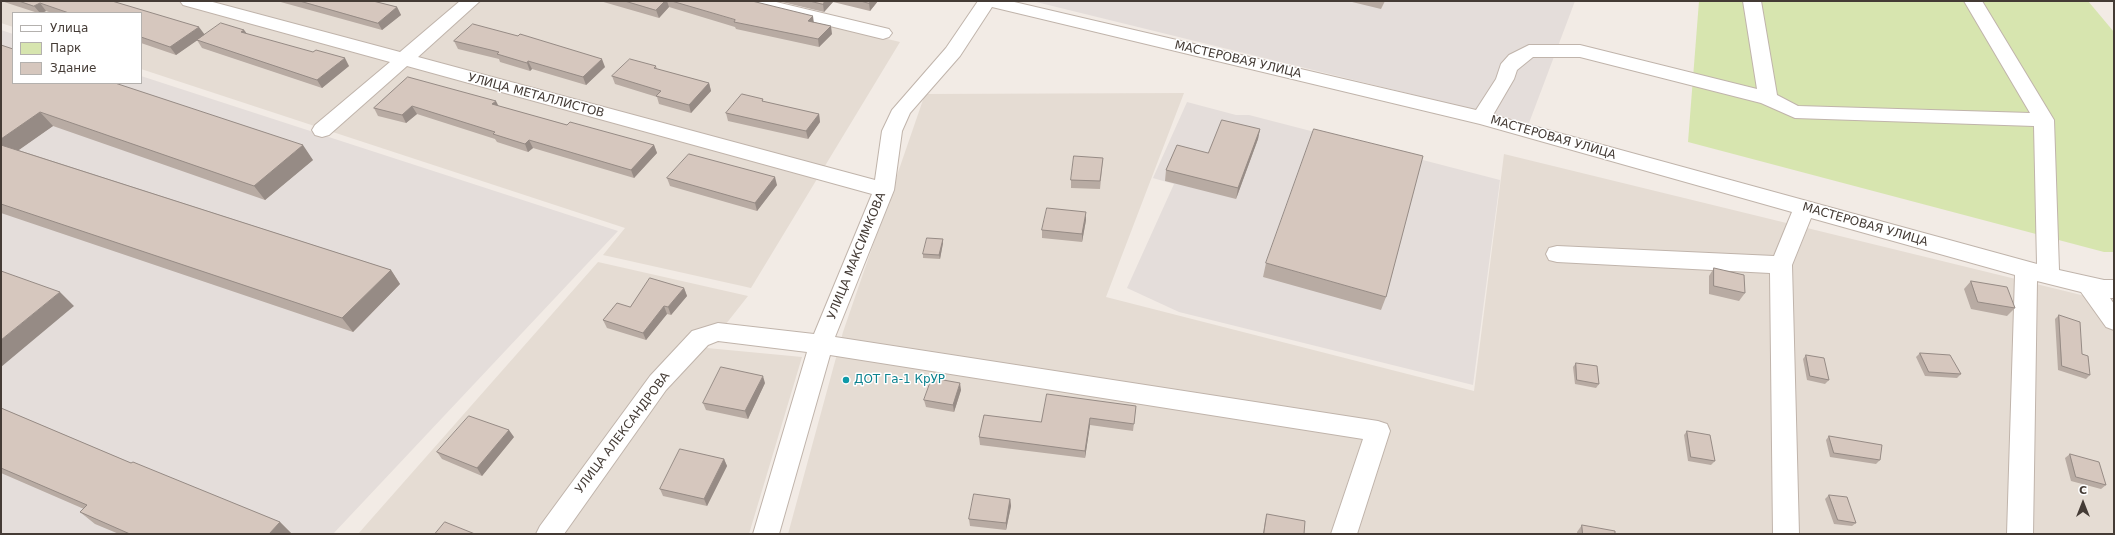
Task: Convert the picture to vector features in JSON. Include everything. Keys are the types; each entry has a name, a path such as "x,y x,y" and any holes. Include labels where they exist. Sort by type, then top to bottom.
{"street":[{"name":"УЛИЦА МЕТАЛЛИСТОВ","path":"189,1 401,60 884,190"},
{"path":"322,130 401,60 471,1"},
{"path":"750,1 884,33"},
{"name":"МАСТЕРОВАЯ УЛИЦА","path":"987,1 1481,118 2037,273 2089,286 2114,290"},
{"name":"УЛИЦА МАКСИМКОВА","path":"766,534 821,344 884,190 892,131 902,110 953,52 987,1"},
{"path":"1752,1 1768,98"},
{"path":"1973,1 2044,120 2037,273 2020,534"},
{"path":"1481,118 1505,79 1508,68 1516,59 1529,51 1580,52 1689,76 1768,98 1795,112 2044,120"},
{"path":"1786,534 1781,265 1804,208"},
{"path":"1557,254 1781,265"},
{"path":"2089,286 2114,321"},
{"name":"УЛИЦА АЛЕКСАНДРОВА","path":"549,534 658,383 700,338 718,332 821,344 1378,432 1344,534"}],"shaded area":[{"path":"1,1 729,1 900,42 751,288 603,255 625,228 142,69 142,12 12,12 12,27 1,23"},
{"path":"1032,1 1575,1 1529,123"},
{"path":"1,30 12,34 12,84 142,84 142,76 618,231 333,534 1,534"},
{"path":"1184,93 1106,297 1474,391 1504,154 2114,303 2114,534 788,534 843,332 925,94"},
{"path":"1187,102 1236,115 1249,115 1500,180 1473,385 1179,312 1127,288 1174,184 1153,178"},
{"path":"598,262 748,296 707,348 802,357 749,534 358,534"}],"green space":[{"path":"1699,1 2088,1 2114,32 2114,252 2104,252 1688,142"}],"building":[{"path":"19,1 112,1 199,27 170,47 142,37 142,12 66,12 40,3 34,6"},
{"path":"300,1 373,1 397,7 378,23"},
{"path":"625,1 665,1 656,10"},
{"path":"672,1 752,1 813,16 808,21 831,26 818,39 734,22 735,20"},
{"path":"810,1 825,1 823,4"},
{"path":"221,23 244,30 241,32 313,52 316,50 345,58 317,80 197,40"},
{"path":"473,24 518,36 520,34 602,59 583,77 528,61 527,63 497,54 499,52 454,41"},
{"path":"1,45 12,49 12,84 118,84 303,145 254,186 40,112 1,139"},
{"path":"630,59 656,66 654,68 709,83 689,105 656,96 661,91 612,76"},
{"path":"408,77 496,101 492,104 567,125 570,122 654,145 631,170 529,140 525,144 493,134 495,132 412,106 402,115 374,108"},
{"path":"742,94 763,99 762,101 819,114 806,131 726,113"},
{"path":"1222,120 1260,129 1238,188 1166,170 1177,145 1208,153"},
{"path":"1314,129 1423,156 1386,297 1266,263"},
{"path":"1,145 391,270 342,318 1,204"},
{"path":"689,154 775,177 755,203 667,178"},
{"path":"1074,156 1103,158 1100,181 1071,180"},
{"path":"1047,208 1086,212 1082,234 1042,230"},
{"path":"927,238 943,239 939,255 923,254"},
{"path":"1714,268 1744,275 1745,293 1714,286"},
{"path":"1,271 60,292 1,340"},
{"path":"650,278 684,288 668,307 664,306 643,333 603,320 617,303 630,307"},
{"path":"1971,281 2007,287 2015,308 1978,302"},
{"path":"2059,315 2080,322 2082,354 2088,356 2090,375 2062,366"},
{"path":"1920,353 1950,355 1961,374 1929,372"},
{"path":"1806,355 1824,358 1829,380 1810,376"},
{"path":"1576,363 1597,366 1599,384 1577,380"},
{"path":"721,367 763,376 745,411 703,403"},
{"path":"932,378 960,383 953,405 924,400"},
{"path":"1047,394 1136,406 1134,424 1090,418 1085,451 979,437 984,415 1041,422"},
{"path":"1,408 131,463 133,462 280,522 269,534 130,534 80,512 87,505 1,468"},
{"path":"469,416 509,430 477,468 437,452"},
{"path":"1687,431 1710,435 1715,461 1691,457"},
{"path":"1829,436 1882,445 1880,460 1834,453"},
{"path":"680,449 724,459 704,499 660,489"},
{"path":"2070,454 2099,462 2106,485 2076,477"},
{"path":"974,494 1010,499 1006,523 969,519"},
{"path":"1829,495 1847,497 1856,523 1838,520"},
{"path":"1267,514 1305,521 1304,534 1264,534"},
{"path":"445,522 475,534 435,534"},
{"path":"1582,525 1615,531 1615,534 1583,534"}],"place":[{"name":"ДОТ Га-1 КрУР","path":"846,380"}]}
